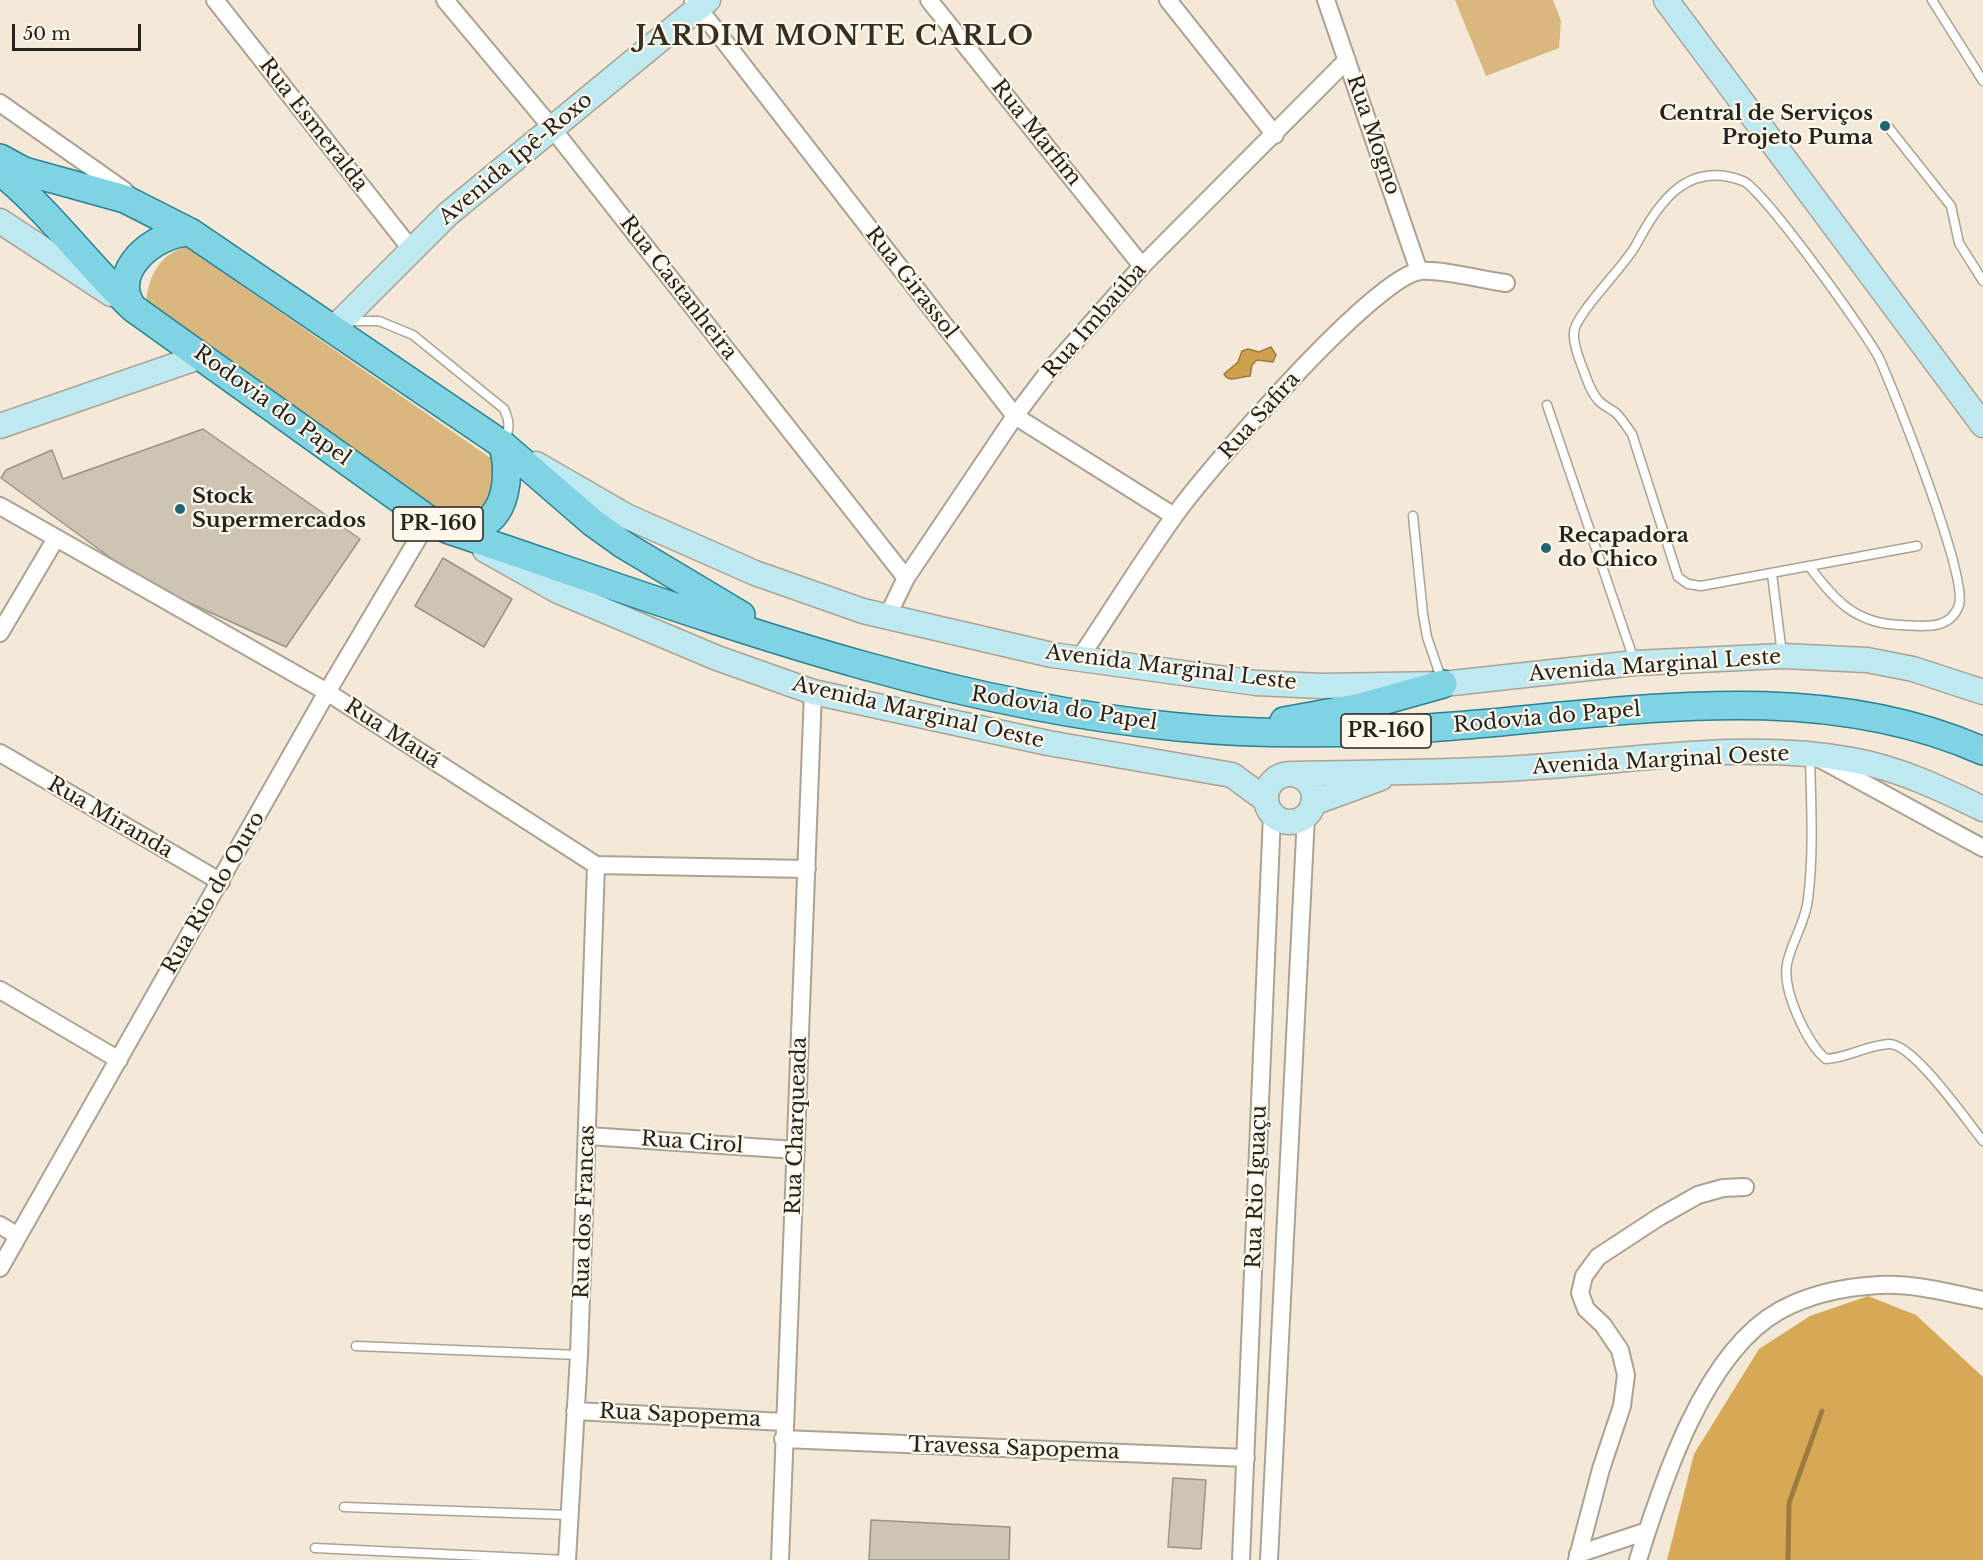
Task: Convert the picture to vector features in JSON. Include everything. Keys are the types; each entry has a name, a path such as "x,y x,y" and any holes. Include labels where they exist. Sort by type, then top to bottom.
{"main road":[{"path":"1666,0 1983,424"},
{"name":"Avenida Ipê-Roxo","path":"337,325 411,249 508,162 552,128 699,3"},
{"name":"Rodovia do Papel","path":"0,158 24,171 126,199 190,232 337,325 503,445 592,522 624,545 792,644"},
{"name":"Rodovia do Papel","path":"0,171 49,215 104,280 133,308 439,525 792,644 973,695 1177,727 1354,734 1665,707 1778,704 1886,718 1930,730 1983,751"},
{"path":"0,221 133,308"},
{"path":"133,308 126,298 125,284 131,266 152,243 178,232 190,232"},
{"path":"0,426 202,356"},
{"path":"439,525 474,528 484,523 495,512 508,482 503,445"},
{"name":"Avenida Marginal Leste","path":"503,445 626,516 755,573 887,617 1052,655 1256,683 1322,686 1443,684 1635,663 1783,656 1867,660 1913,669 1983,692"},
{"name":"Avenida Marginal Oeste","path":"439,525 558,591 717,658 813,692 1048,743 1232,776 1285,822 1293,822 1310,809 1401,771"},
{"path":"1234,730 1362,707 1443,684"},
{"name":"Avenida Marginal Oeste","path":"1269,807 1266,793 1274,780 1280,776 1295,774 1533,767 1687,755 1812,755 1875,765 1939,788 1983,809"},
{"path":"1295,774 1308,782 1312,788 1310,809"}],"street":[{"name":"Rua Esmeralda","path":"215,0 411,249"},
{"name":"Rua Castanheira","path":"445,0 552,128 906,578"},
{"name":"Rua Marfim","path":"929,0 1142,266"},
{"path":"1168,0 1275,135"},
{"name":"Rua Mogno","path":"1326,0 1419,271"},
{"name":"Rua Girassol","path":"699,3 1015,416 1174,516"},
{"name":"Rua Imbaúba","path":"887,617 906,578 1015,416 1049,371 1142,266 1275,135 1347,60"},
{"path":"0,103 98,174 190,232"},
{"path":"1419,271 1506,284"},
{"name":"Rua Safira","path":"1079,659 1174,516 1249,425 1312,358 1378,296 1419,271"},
{"name":"Rua Mauá","path":"0,506 55,540 327,692 596,864"},
{"name":"Rua Rio do Ouro","path":"0,1268 327,692 439,525"},
{"path":"0,633 55,540"},
{"name":"Rua Charqueada","path":"780,1560 783,1431 813,692"},
{"name":"Rua Miranda","path":"0,753 221,882"},
{"path":"1812,755 1861,784 1983,848"},
{"name":"Rua Rio Iguaçu","path":"1241,1560 1269,807"},
{"name":"Rua Rio Iguaçu","path":"1269,1560 1310,809"},
{"path":"596,864 807,869"},
{"name":"Rua dos Francas","path":"567,1560 579,1355 596,864"},
{"path":"0,990 119,1060"},
{"name":"Rua Cirol","path":"588,1136 796,1150"},
{"path":"1577,1557 1622,1406 1626,1375 1620,1350 1603,1325 1586,1309 1580,1293 1584,1276 1598,1257 1659,1217 1698,1195 1723,1188 1745,1187"},
{"path":"0,1225 18,1236"},
{"path":"1638,1560 1658,1494 1698,1405 1740,1342 1778,1312 1822,1293 1881,1285 1939,1291 1983,1300"},
{"name":"Rua Sapopema","path":"575,1411 783,1431"},
{"name":"Travessa Sapopema","path":"783,1431 1246,1458"},
{"path":"1577,1557 1647,1531"}],"lane":[{"path":"1932,0 1983,81"},
{"path":"1889,128 1951,206 1959,243 1983,281"},
{"path":"1809,566 1831,596 1856,614 1885,625 1935,626 1951,619 1960,604 1960,581 1937,507 1878,357 1769,204 1745,181 1708,175 1677,187 1652,214 1634,250 1584,312 1574,332 1579,358 1590,387 1598,401 1618,415 1632,434 1678,577 1688,584 1701,586 1772,574 1809,566 1917,546"},
{"path":"337,325 379,321 413,335 504,409 509,420 509,430 503,445"},
{"path":"1547,405 1635,663"},
{"path":"1413,516 1427,637 1443,684"},
{"path":"1772,574 1783,656"},
{"path":"1812,755 1808,901 1786,967 1788,984 1798,1015 1816,1051 1826,1059 1841,1059 1890,1044 1904,1047 1918,1060 1983,1141"},
{"path":"356,1346 579,1355"},
{"path":"344,1507 568,1515"},
{"path":"315,1548 567,1560"}],"shaded area":[{"path":"1455,0 1553,0 1561,21 1559,48 1486,76"},
{"path":"186,247 495,461 492,505 459,529 146,308 148,288 161,262"},
{"path":"1271,347 1276,355 1273,362 1257,360 1252,365 1250,376 1229,379 1224,374 1238,362 1242,351 1248,349 1259,352"},
{"path":"1868,1296 1916,1315 1983,1377 1983,1560 1667,1560 1694,1454 1759,1349 1810,1316"}],"building":[{"name":"Stock Supermercados","path":"203,429 360,539 286,647 144,582 1,478 6,470 52,450 63,479"},
{"path":"443,558 512,599 484,647 415,606"},
{"path":"1173,1478 1206,1480 1201,1549 1168,1547"},
{"path":"871,1520 1010,1527 1009,1560 869,1560"}],"waterway":[{"path":"1788,1560 1789,1503 1822,1411"}],"place":[{"name":"Central de Serviços Projeto Puma","path":"1885,126"},
{"name":"Stock Supermercados","path":"180,509"},
{"name":"Recapadora do Chico","path":"1546,548"}],"district":[{"name":"JARDIM MONTE CARLO","path":"835,37"}]}
